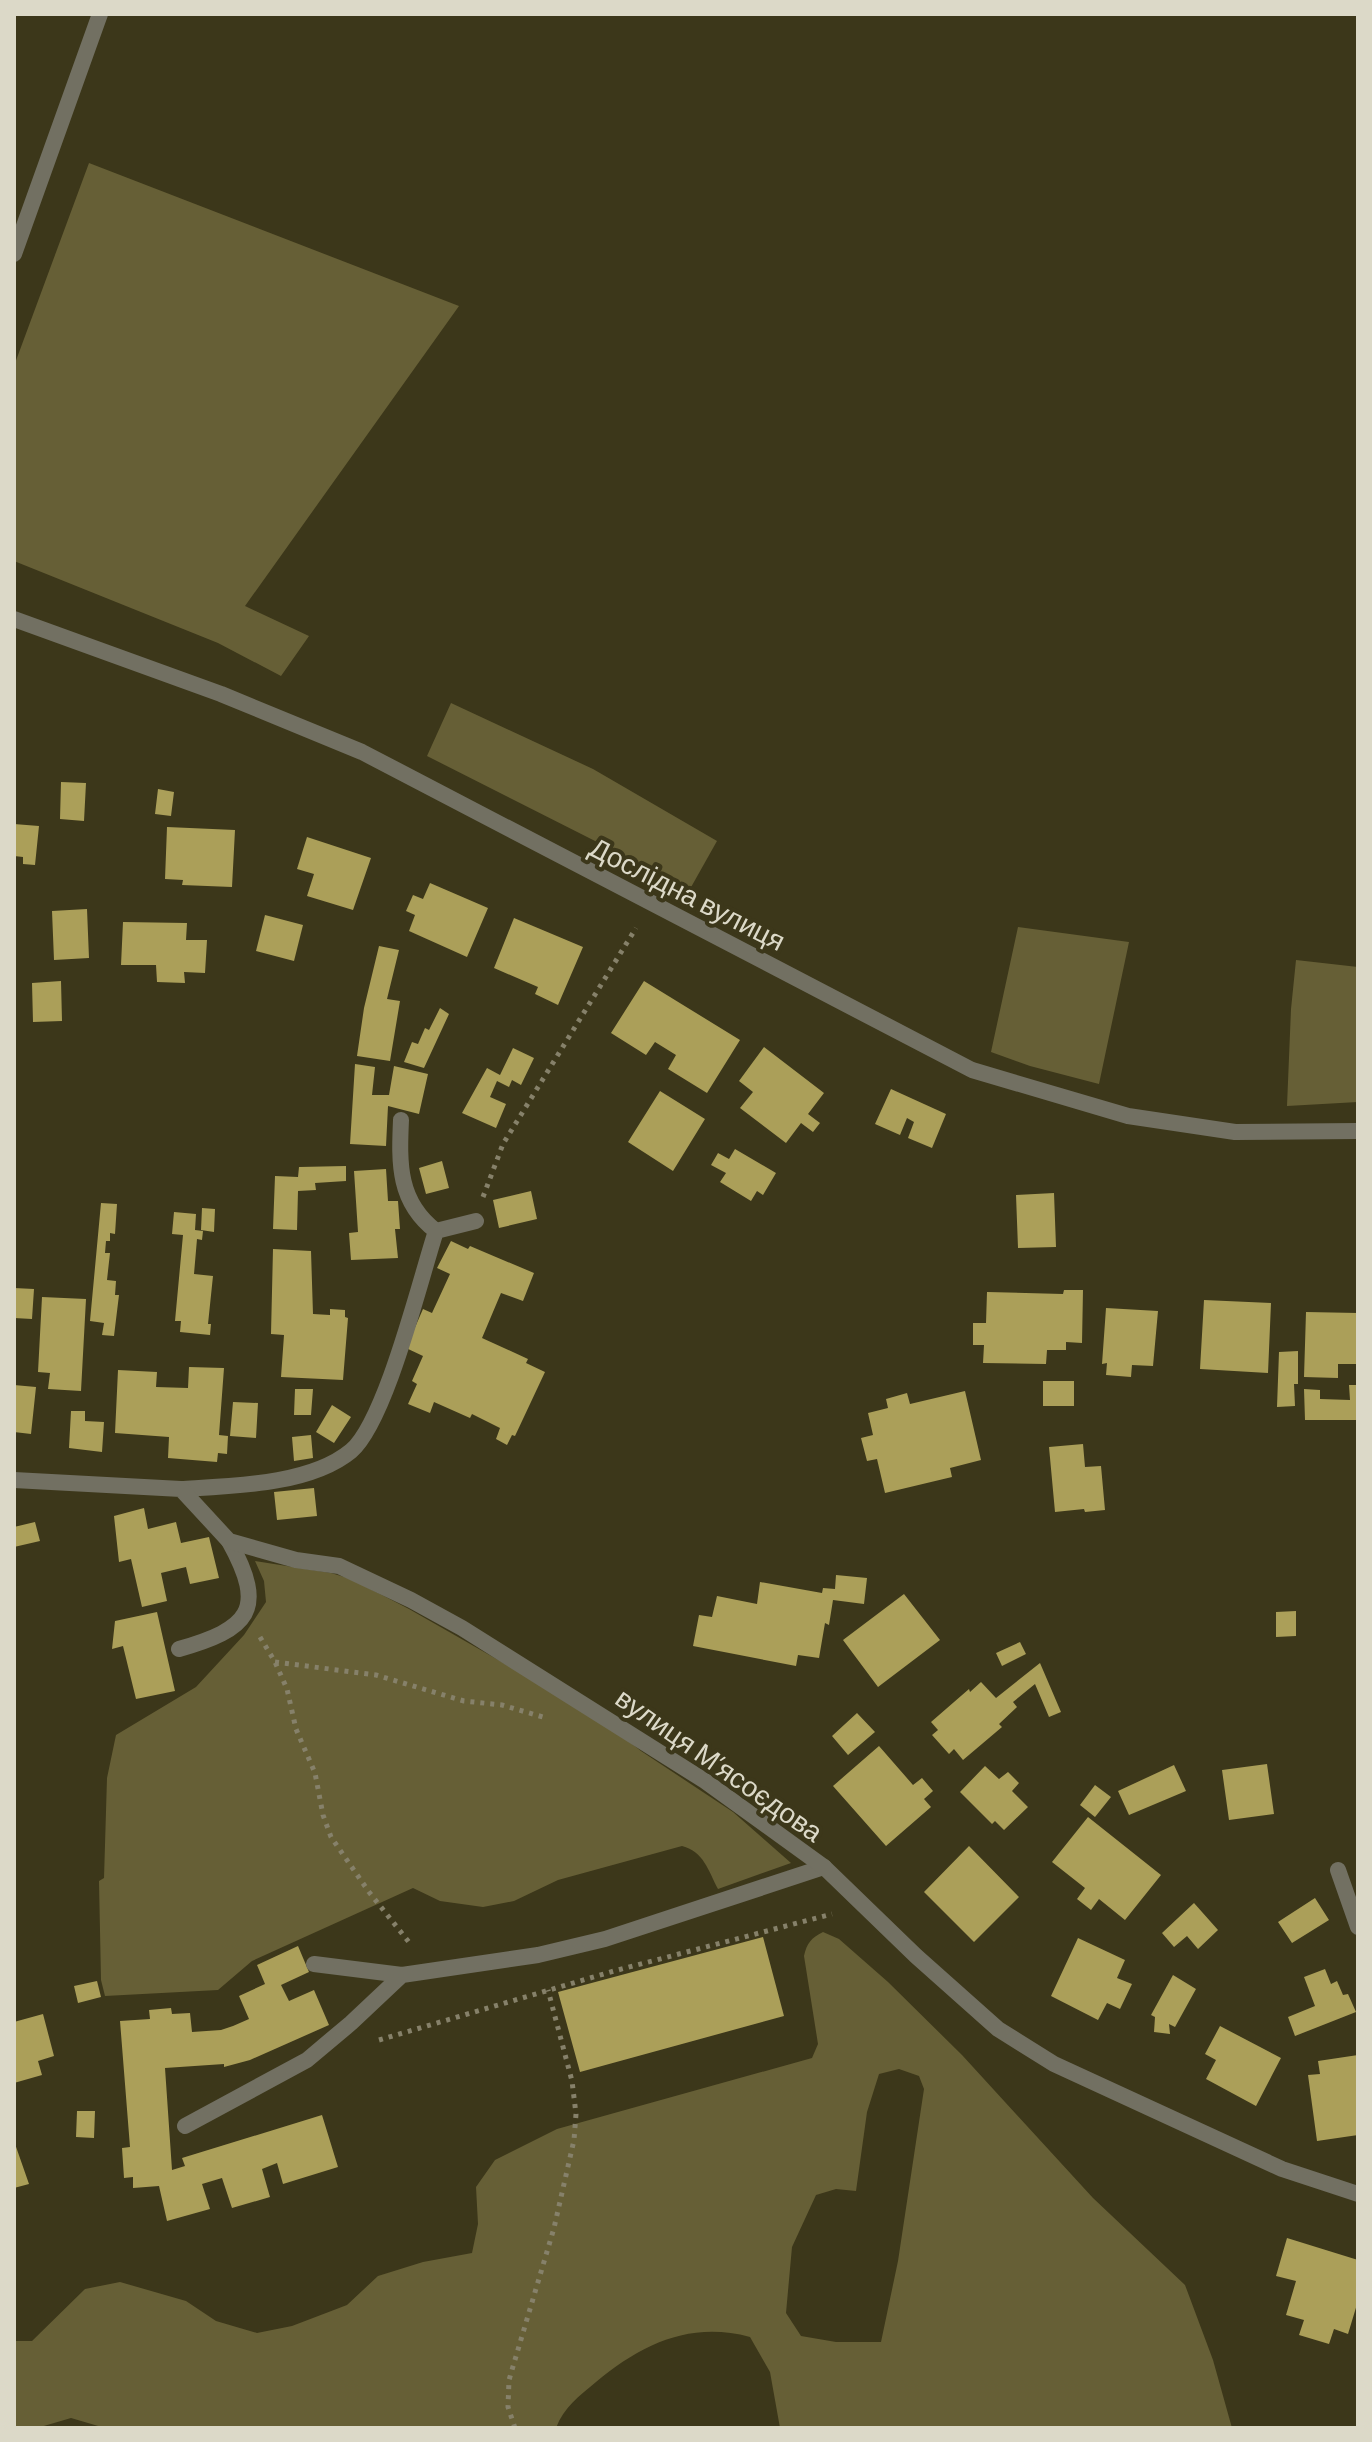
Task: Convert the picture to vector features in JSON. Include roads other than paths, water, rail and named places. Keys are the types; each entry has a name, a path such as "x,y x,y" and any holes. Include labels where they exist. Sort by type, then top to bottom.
{"street":[{"path":"14,254 100,14"},
{"name":"Дослідна вулиця","path":"14,619 221,694 362,752 972,1070 1128,1116 1235,1132 1358,1131"},
{"path":"401,1120 404,1188 418,1217 436,1231"},
{"path":"436,1231 476,1221"},
{"path":"14,1480 181,1489 224,1487 297,1475 327,1466 364,1437 387,1385 436,1231"},
{"path":"179,1649 224,1634 240,1622 248,1602 246,1581 229,1541 181,1489"},
{"name":"вулиця Мʼясоєдова","path":"229,1541 296,1560 339,1566 462,1628 705,1781 824,1867 916,1956 998,2029 1054,2064 1282,2169 1358,2194"},
{"path":"314,1964 402,1975 538,1955 605,1939 824,1867"},
{"path":"1338,1870 1358,1927"},
{"path":"185,2126 307,2060 402,1975"}]}
